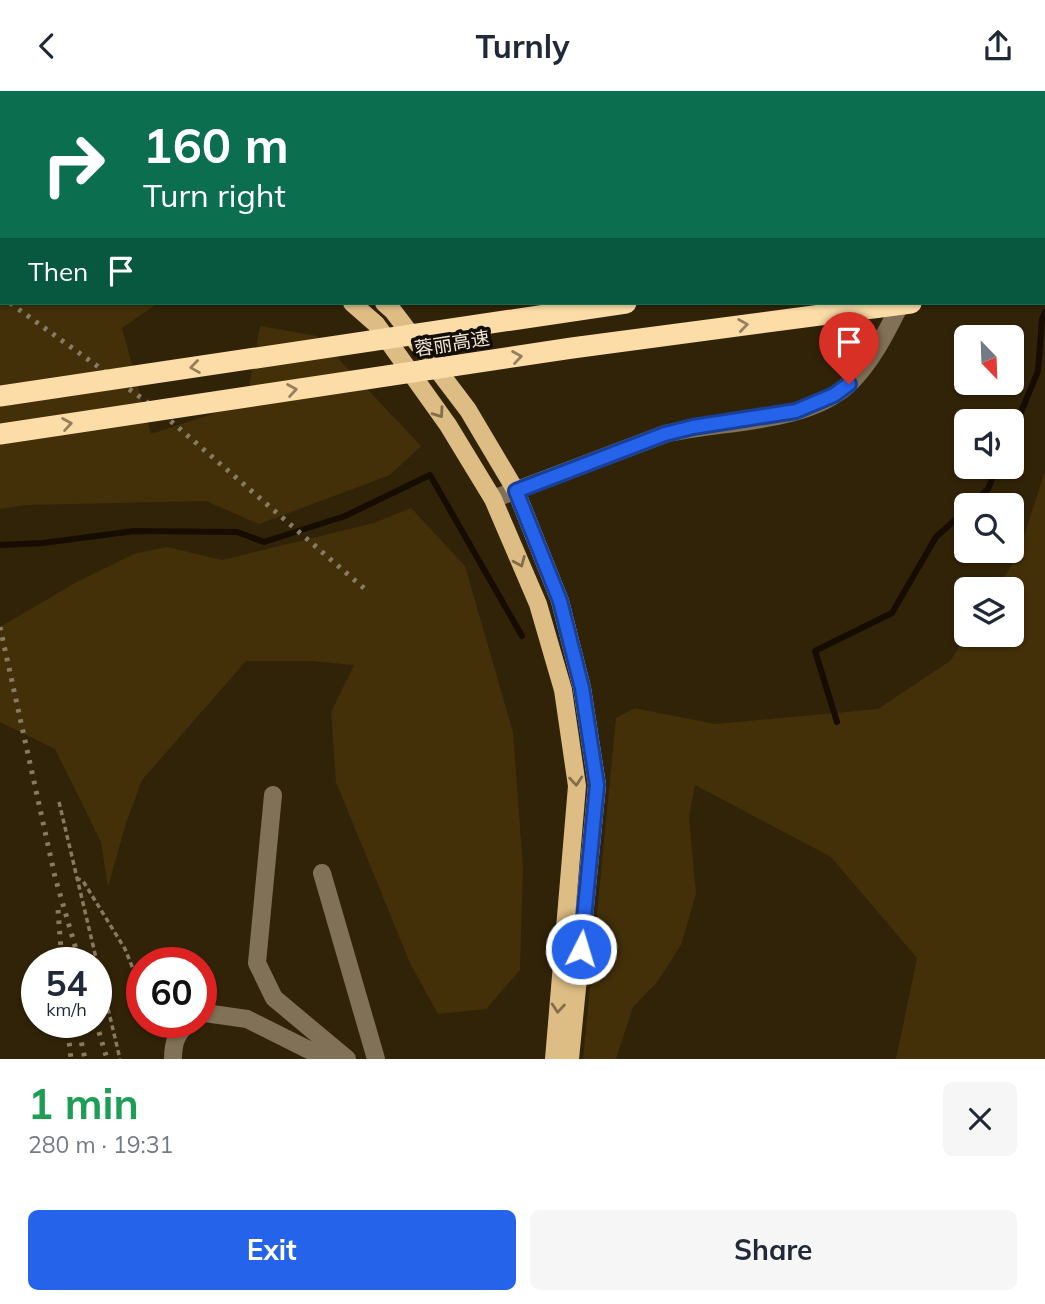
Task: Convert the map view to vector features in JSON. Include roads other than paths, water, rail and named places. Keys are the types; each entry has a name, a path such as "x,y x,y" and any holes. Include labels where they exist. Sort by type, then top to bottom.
{"highway":[{"name":"蓉丽高速","path":"0,396 613,305"},
{"name":"蓉丽高速","path":"0,434 572,348 896,305"}],"main road":[{"path":"354,305 376,324 448,425 493,499 538,604 563,690 578,786 554,1059"},
{"path":"386,305 468,410 516,491 560,601 582,688 597,785 570,1059"}],"street":[{"path":"493,499 665,434 693,427 770,417 817,404 834,395 862,370 900,305"},
{"path":"272,795 257,963 274,998 348,1059"},
{"path":"322,873 376,1059"},
{"path":"217,1015 247,1019 327,1059"},
{"path":"173,1059 177,1038"}],"waterway":[{"path":"1022,409 1038,371 1042,319 1045,312"},
{"path":"0,545 43,543 134,531 237,532 264,542 345,516 430,475 522,636"},
{"path":"984,493 992,479"},
{"path":"837,722 815,651 892,613 936,537 954,521"}],"railway":[{"path":"13,305 158,410 366,590"},
{"path":"0,627 55,877 75,947"},
{"path":"58,910 61,947"},
{"path":"69,1038 71,1059"},
{"path":"80,1038 85,1059"},
{"path":"101,1038 107,1059"}]}
